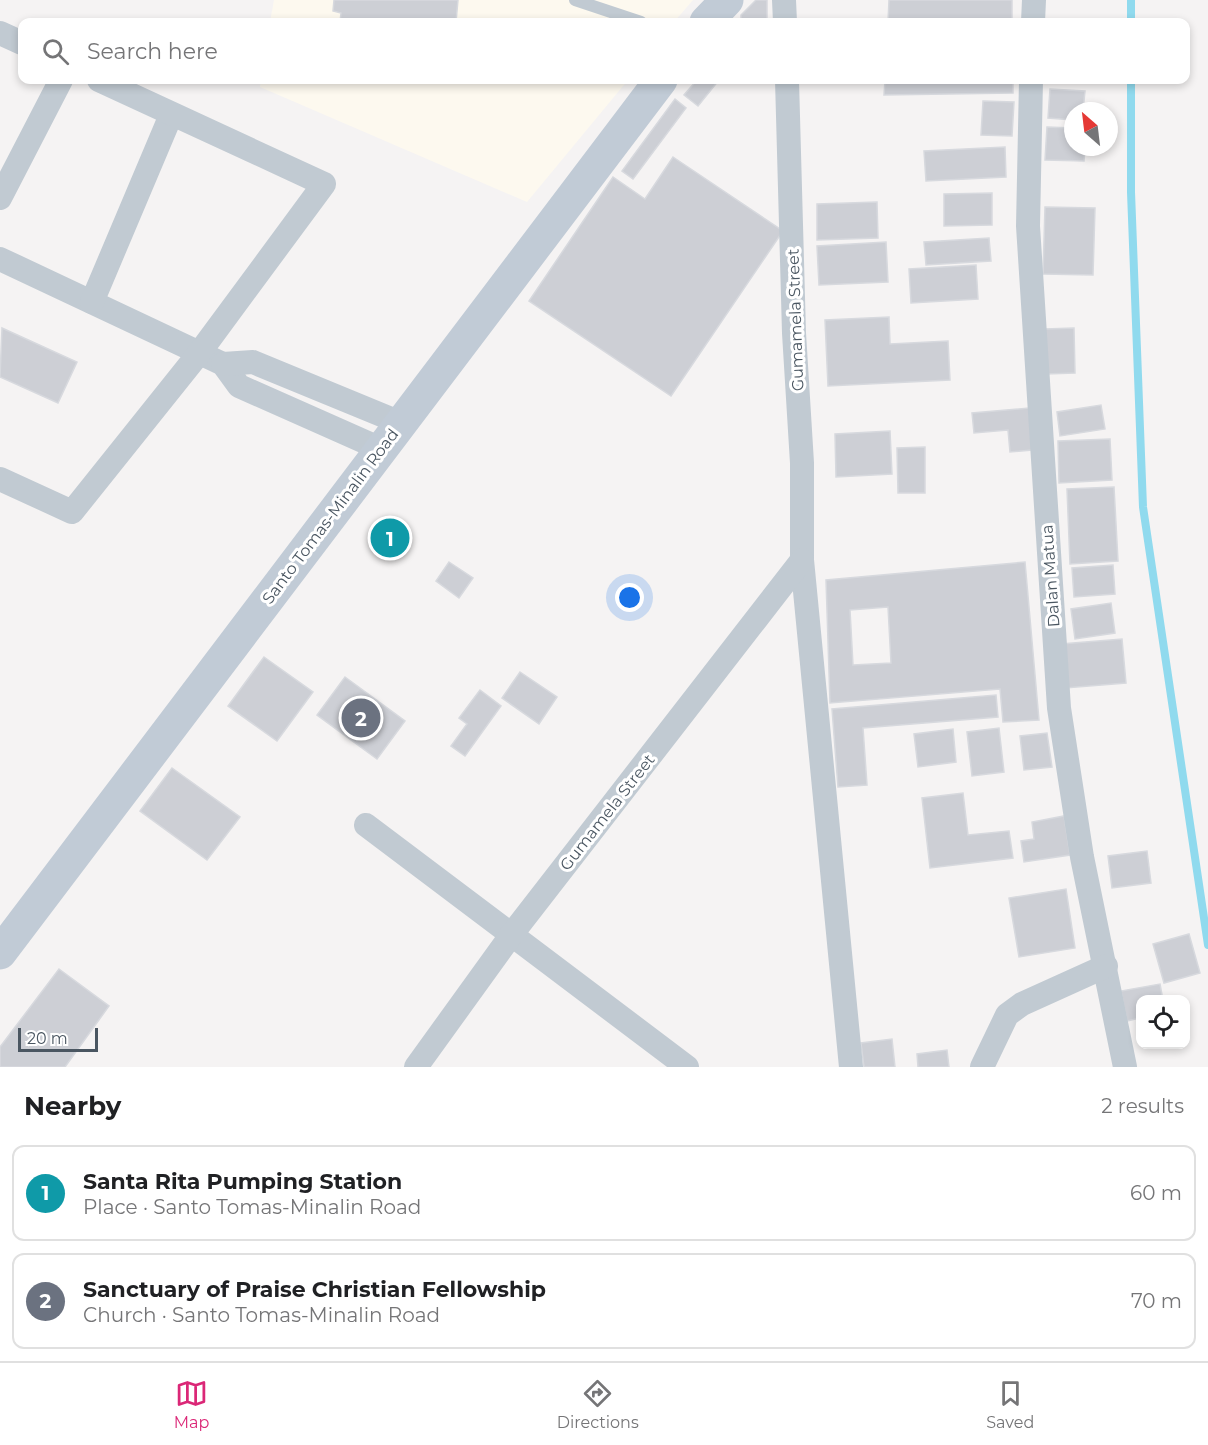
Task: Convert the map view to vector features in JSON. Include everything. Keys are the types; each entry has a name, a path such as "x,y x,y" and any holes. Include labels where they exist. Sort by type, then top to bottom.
{"main road":[{"path":"710,18 727,0"},
{"name":"Santo Tomas-Minalin Road","path":"0,952 658,84"}],"street":[{"path":"784,0 785,18"},
{"path":"1033,18 1034,0"},
{"path":"0,33 18,41"},
{"path":"0,198 59,84"},
{"path":"0,480 72,512 200,352 324,184 107,84"},
{"name":"Gumamela Street","path":"787,84 794,333 802,464 802,560 850,1067"},
{"name":"Dalan Matua","path":"1031,84 1028,226 1059,708 1082,857 1125,1067"},
{"path":"92,302 171,115"},
{"path":"0,259 200,352 223,364 239,386 381,450"},
{"path":"223,364 253,362 400,423"},
{"name":"Gumamela Street","path":"416,1067 512,934 802,560"},
{"path":"366,825 512,934 671,1062"},
{"path":"982,1067 1007,1015 1022,1004 1106,966"}],"lane":[{"path":"575,0 629,18"}],"shaded area":[{"path":"274,0 693,0 677,18 271,18"},
{"path":"260,84 625,84 527,202 260,87"}],"building":[{"path":"334,0 458,0 456,18 340,18 341,13 333,11"},
{"path":"756,0 767,0 767,18 741,18 741,15"},
{"path":"889,0 1012,0 1012,18 888,18"},
{"path":"694,84 716,84 698,106 684,95"},
{"path":"885,84 1013,84 1013,93 884,95"},
{"path":"1050,89 1085,91 1084,102 1064,102 1064,119 1048,118"},
{"path":"675,99 686,108 633,179 622,171"},
{"path":"983,101 1014,102 1012,136 981,135"},
{"path":"1047,127 1064,128 1064,156 1084,156 1084,161 1045,160"},
{"path":"1005,147 1006,177 926,181 924,151"},
{"path":"673,157 783,231 671,396 529,301 613,177 645,199"},
{"path":"992,193 992,225 944,226 944,194"},
{"path":"877,202 878,238 817,240 817,204"},
{"path":"1045,207 1095,208 1093,275 1043,274"},
{"path":"989,238 991,261 926,265 924,242"},
{"path":"886,242 888,282 819,285 817,246"},
{"path":"976,265 978,299 911,303 909,269"},
{"path":"889,317 890,344 948,341 950,380 828,386 825,320"},
{"path":"2,328 77,362 58,403 0,377"},
{"path":"1074,328 1075,373 1046,374 1045,329"},
{"path":"1101,405 1105,429 1060,436 1057,412"},
{"path":"1029,408 1032,450 1010,452 1008,430 974,433 972,413"},
{"path":"890,431 892,474 836,477 835,434"},
{"path":"1110,439 1112,480 1059,483 1058,441"},
{"path":"925,447 925,493 898,493 897,448"},
{"path":"1114,487 1118,561 1070,564 1067,489"},
{"path":"383,520 409,539 397,556 371,537"},
{"path":"449,562 473,578 459,598 436,581"},
{"path":"1025,562 1039,720 1003,722 1000,689 830,703 826,580","holes":["888,607 891,663 853,665 850,610"]},
{"path":"1113,565 1115,594 1074,597 1072,568"},
{"path":"1111,603 1115,633 1075,639 1071,609"},
{"path":"1122,639 1126,683 1065,688 1061,644"},
{"path":"264,657 313,692 277,741 228,706"},
{"path":"520,672 557,697 539,724 502,698"},
{"path":"345,677 405,721 377,759 317,715"},
{"path":"480,690 501,706 465,756 451,746 467,724 459,718"},
{"path":"996,695 998,717 863,728 867,785 838,787 832,709"},
{"path":"999,728 1004,772 972,776 967,732"},
{"path":"953,729 956,762 918,767 914,734"},
{"path":"1047,733 1052,767 1024,770 1020,736"},
{"path":"172,768 240,817 207,860 140,811"},
{"path":"963,793 968,835 1009,831 1013,858 930,868 922,798"},
{"path":"1064,816 1070,855 1024,862 1021,841 1034,839 1032,822"},
{"path":"1147,851 1151,883 1112,888 1108,856"},
{"path":"1066,889 1075,948 1019,957 1009,898"},
{"path":"1189,934 1200,973 1164,983 1153,944"},
{"path":"59,969 109,1006 65,1067 0,1067 0,1047"},
{"path":"1160,984 1162,995 1136,995 1136,1019 1127,1021 1121,991"},
{"path":"892,1039 895,1067 864,1067 861,1043"},
{"path":"947,1050 949,1067 918,1067 917,1054"}],"waterway":[{"path":"1131,0 1131,18"},
{"path":"1131,84 1131,192 1143,507 1208,945"}],"place":[{"name":"Santa Rita Pumping Station","path":"390,538"},
{"name":"Sanctuary of Praise Christian Fellowship","path":"361,718"}]}
